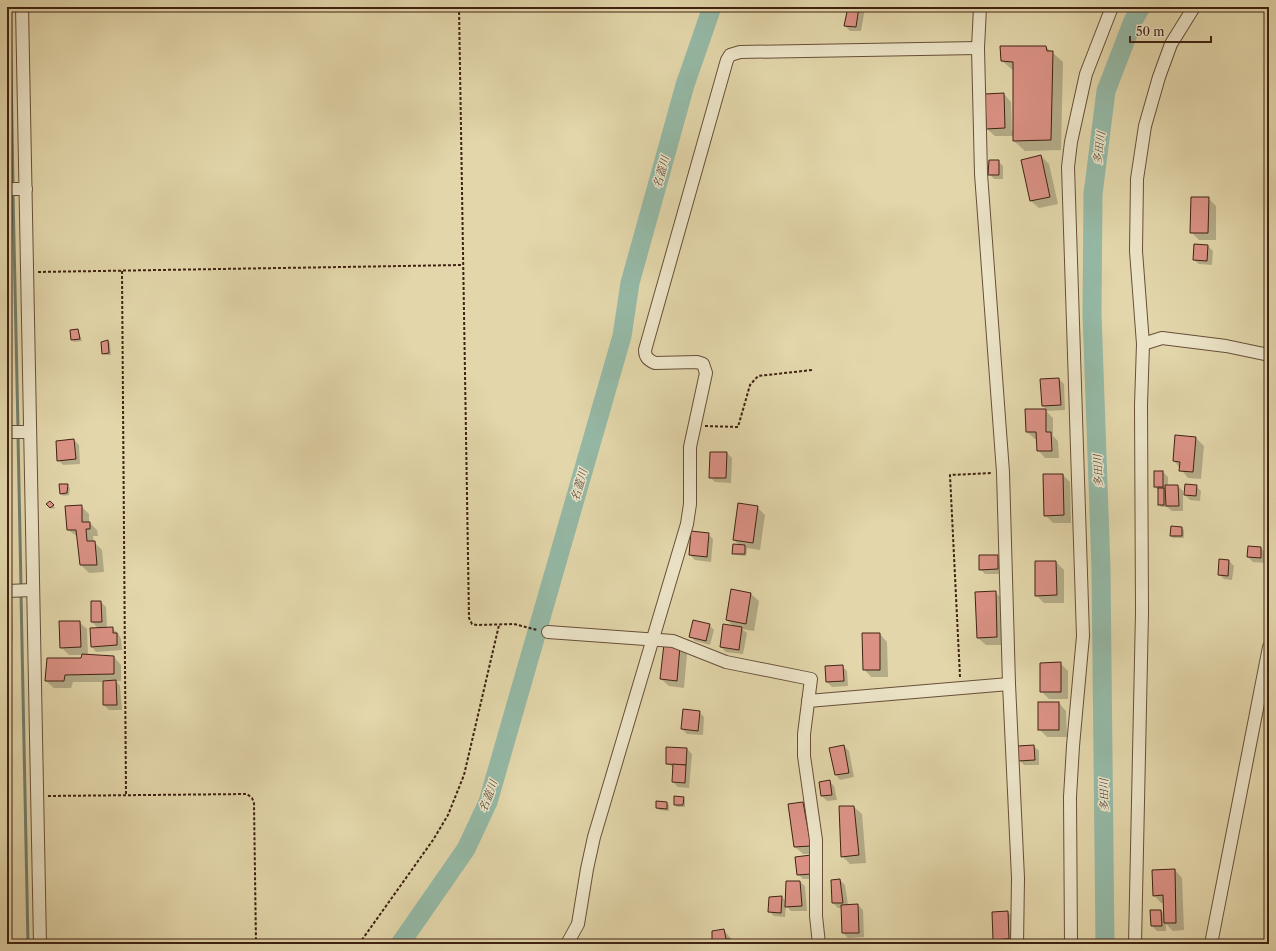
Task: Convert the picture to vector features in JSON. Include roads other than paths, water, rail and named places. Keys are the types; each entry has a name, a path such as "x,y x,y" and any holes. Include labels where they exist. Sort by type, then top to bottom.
{"street":[{"path":"22,7 17,189 27,272 26,432 40,944"},
{"path":"980,7 978,48 981,174 1003,472 1009,684 1018,878 1018,944"},
{"path":"1071,944 1070,797 1083,636 1068,167 1071,142 1086,74 1112,7"},
{"path":"1135,944 1142,612 1140,404 1143,344 1136,251 1137,179 1145,126 1171,44 1194,7"},
{"path":"567,944 578,924 594,837 687,524 690,504 690,448 706,373 703,364 697,362 655,363 649,361 645,355 727,60 730,56 740,52 978,48"},
{"path":"1143,344 1162,338 1226,346 1269,355"},
{"path":"7,432 26,432"},
{"path":"8,591 30,590"},
{"path":"548,632 673,641 726,662 811,679 804,734 804,756 816,840 816,916 819,944"},
{"path":"1211,944 1269,647"},
{"path":"808,701 1009,684"}],"waterway":[{"path":"10,7 13,187"},
{"name":"名蓋川","path":"400,944 466,849 488,802 622,336 630,283 685,85 712,7"},
{"name":"多田川","path":"1105,944 1101,568 1092,314 1093,194 1106,91 1133,21 1141,7"},
{"path":"13,193 18,429"},
{"path":"18,435 21,587"},
{"path":"21,593 28,944"}]}
